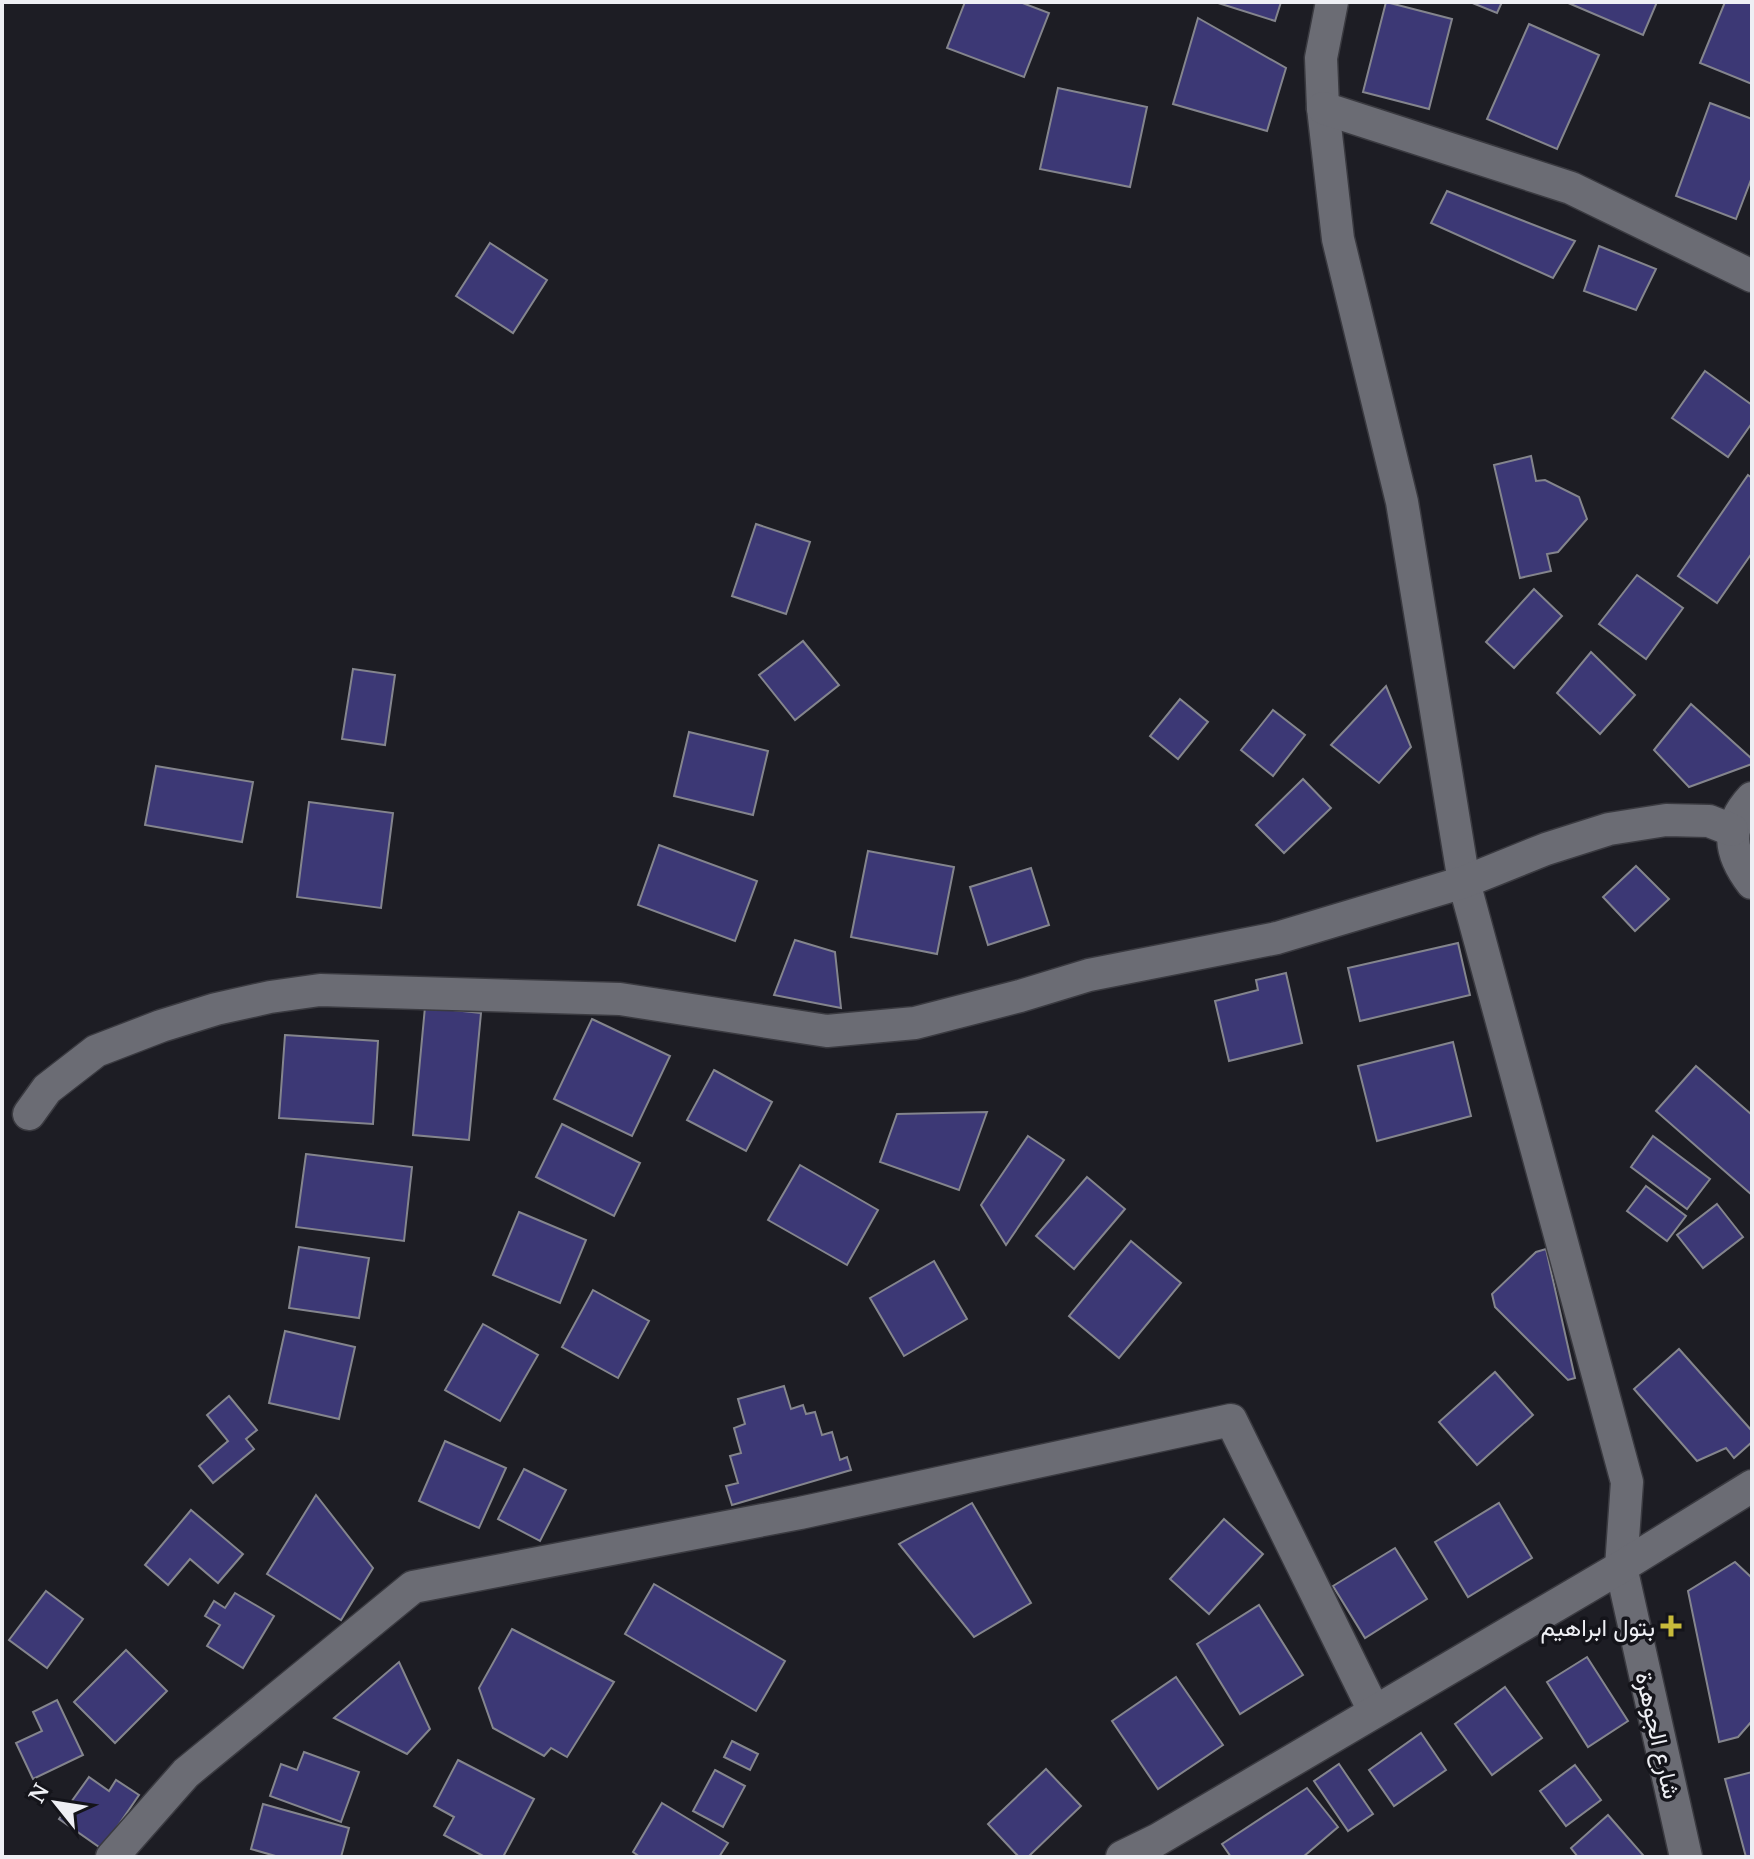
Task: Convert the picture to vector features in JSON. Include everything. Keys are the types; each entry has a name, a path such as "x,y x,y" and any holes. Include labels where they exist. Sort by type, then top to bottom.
{"street":[{"name":"شارع الجوهرة","path":"1332,2 1321,58 1323,108 1338,239 1402,502 1464,882 1627,1482 1621,1567 1686,1857"},
{"path":"1323,108 1571,188 1752,276"},
{"path":"1752,798 1736,818 1732,830 1738,865 1752,883"},
{"path":"29,1114 47,1089 96,1051 161,1026 270,997 320,990 620,999 827,1031 915,1023 1089,975 1277,938 1464,882 1546,849 1609,829 1666,820 1709,821 1732,830"},
{"path":"112,1857 186,1773 413,1587 800,1513 1231,1420 1374,1711"},
{"path":"1122,1857 1168,1848 1374,1711 1621,1567 1752,1486"}],"building":[{"path":"965,2 1020,2 1049,13 1024,77 947,48"},
{"path":"1215,2 1281,2 1275,21"},
{"path":"1386,2 1452,19 1429,109 1363,92"},
{"path":"1470,2 1502,2 1497,13"},
{"path":"1566,2 1657,2 1643,35"},
{"path":"1725,2 1752,2 1752,84 1700,63"},
{"path":"1198,18 1286,68 1267,131 1173,104"},
{"path":"1529,24 1599,55 1557,149 1487,119"},
{"path":"1058,88 1147,107 1130,187 1040,169"},
{"path":"1710,103 1752,119 1752,177 1736,219 1676,196"},
{"path":"1447,191 1575,241 1553,278 1431,223"},
{"path":"490,243 547,280 513,333 456,296"},
{"path":"1599,246 1656,269 1636,310 1584,291"},
{"path":"1705,371 1752,405 1752,423 1728,457 1672,418"},
{"path":"1531,456 1536,481 1545,480 1579,497 1587,519 1558,552 1547,554 1551,571 1520,578 1494,465"},
{"path":"1748,475 1752,478 1752,553 1717,603 1678,576"},
{"path":"756,524 810,542 786,614 732,596"},
{"path":"1637,575 1683,608 1646,659 1599,624"},
{"path":"1534,589 1562,616 1514,668 1486,642"},
{"path":"803,641 839,685 795,720 759,675"},
{"path":"1591,652 1635,695 1600,734 1557,693"},
{"path":"353,669 395,675 385,745 342,739"},
{"path":"1386,686 1411,747 1379,783 1331,745"},
{"path":"1180,699 1208,722 1178,759 1150,736"},
{"path":"1691,704 1752,759 1752,764 1689,787 1654,750"},
{"path":"1273,710 1305,735 1273,776 1241,750"},
{"path":"689,732 768,751 753,815 674,796"},
{"path":"156,766 253,782 242,842 145,825"},
{"path":"1303,779 1331,808 1284,853 1256,825"},
{"path":"309,802 393,813 381,908 297,897"},
{"path":"659,845 757,881 735,941 638,905"},
{"path":"868,851 954,867 937,954 851,937"},
{"path":"1636,866 1669,899 1635,931 1603,897"},
{"path":"1031,868 1049,925 988,945 970,887"},
{"path":"795,940 835,952 841,1008 774,995"},
{"path":"1458,943 1470,995 1360,1021 1348,968"},
{"path":"1286,973 1302,1043 1229,1061 1215,1001 1258,990 1256,980"},
{"path":"425,1007 481,1013 469,1140 413,1135"},
{"path":"592,1019 670,1056 632,1136 554,1099"},
{"path":"285,1035 378,1041 373,1124 279,1118"},
{"path":"1453,1042 1471,1116 1377,1141 1358,1066"},
{"path":"1696,1066 1752,1115 1752,1195 1656,1111"},
{"path":"714,1070 772,1102 746,1151 687,1120"},
{"path":"987,1112 959,1190 880,1162 897,1114"},
{"path":"562,1124 640,1163 614,1216 536,1177"},
{"path":"1028,1136 1064,1160 1006,1245 981,1205"},
{"path":"1653,1136 1710,1179 1687,1209 1631,1167"},
{"path":"306,1154 412,1167 404,1241 296,1227"},
{"path":"800,1165 878,1210 847,1265 768,1220"},
{"path":"1087,1177 1125,1209 1074,1269 1036,1236"},
{"path":"1646,1186 1686,1216 1667,1241 1627,1211"},
{"path":"1717,1204 1743,1237 1703,1268 1677,1235"},
{"path":"519,1212 586,1240 560,1303 493,1275"},
{"path":"1131,1241 1181,1283 1119,1358 1069,1316"},
{"path":"299,1247 369,1258 359,1318 289,1308"},
{"path":"1546,1249 1575,1378 1568,1380 1495,1307 1492,1294 1536,1252"},
{"path":"934,1261 967,1319 904,1356 870,1298"},
{"path":"593,1290 649,1321 618,1378 562,1347"},
{"path":"483,1324 538,1355 500,1421 445,1390"},
{"path":"285,1331 355,1347 339,1419 269,1403"},
{"path":"1679,1349 1752,1431 1752,1442 1734,1458 1726,1448 1697,1461 1634,1389"},
{"path":"1495,1372 1533,1415 1477,1465 1439,1422"},
{"path":"784,1386 791,1409 803,1405 806,1414 815,1412 822,1435 832,1432 840,1460 847,1457 851,1470 732,1505 726,1486 738,1483 730,1456 741,1453 734,1428 745,1424 738,1399"},
{"path":"229,1396 257,1430 246,1439 254,1449 213,1483 199,1466 228,1441 207,1415"},
{"path":"445,1441 506,1468 479,1528 419,1501"},
{"path":"524,1469 566,1490 540,1541 498,1519"},
{"path":"316,1495 373,1568 341,1620 267,1574"},
{"path":"972,1503 1031,1603 974,1637 899,1544"},
{"path":"1499,1503 1532,1558 1468,1597 1435,1542"},
{"path":"191,1510 243,1554 218,1583 190,1559 168,1585 145,1565"},
{"path":"1224,1519 1263,1554 1209,1614 1170,1579"},
{"path":"1395,1548 1427,1599 1365,1638 1333,1586"},
{"path":"1735,1562 1752,1578 1752,1721 1738,1737 1719,1742 1688,1591"},
{"path":"654,1584 785,1661 756,1711 625,1634"},
{"path":"46,1591 83,1619 47,1668 9,1640"},
{"path":"235,1593 274,1616 243,1668 207,1646 220,1625 205,1616 214,1601 225,1608"},
{"path":"1259,1605 1303,1675 1240,1714 1197,1644"},
{"path":"512,1629 614,1682 567,1757 551,1748 544,1756 493,1728 479,1688"},
{"path":"126,1650 167,1691 115,1743 74,1702"},
{"path":"1587,1657 1628,1721 1588,1747 1547,1682"},
{"path":"399,1662 430,1729 407,1754 334,1718"},
{"path":"1176,1677 1223,1745 1158,1789 1112,1721"},
{"path":"1505,1687 1542,1738 1492,1775 1455,1724"},
{"path":"57,1700 83,1755 33,1779 16,1743 42,1731 33,1712"},
{"path":"1421,1733 1446,1770 1394,1806 1369,1770"},
{"path":"732,1741 758,1754 750,1770 724,1757"},
{"path":"304,1752 359,1772 341,1822 270,1796 281,1764 297,1770"},
{"path":"458,1760 534,1799 503,1857 485,1857 444,1835 454,1817 434,1806"},
{"path":"1339,1764 1373,1814 1348,1831 1314,1781"},
{"path":"1575,1765 1601,1800 1566,1826 1540,1791"},
{"path":"1046,1769 1081,1806 1028,1857 1019,1857 988,1824"},
{"path":"715,1770 745,1786 723,1827 693,1811"},
{"path":"1752,1772 1752,1856 1746,1857 1725,1779"},
{"path":"89,1777 109,1791 116,1780 139,1795 102,1849 59,1819"},
{"path":"1307,1788 1338,1827 1303,1857 1231,1857 1222,1844"},
{"path":"662,1803 728,1843 719,1857 640,1857 633,1852"},
{"path":"263,1804 349,1828 341,1857 279,1857 251,1849"},
{"path":"1608,1815 1643,1855 1578,1857 1571,1848"}],"place":[{"name":"بتول ابراهيم","path":"1671,1626"}]}
